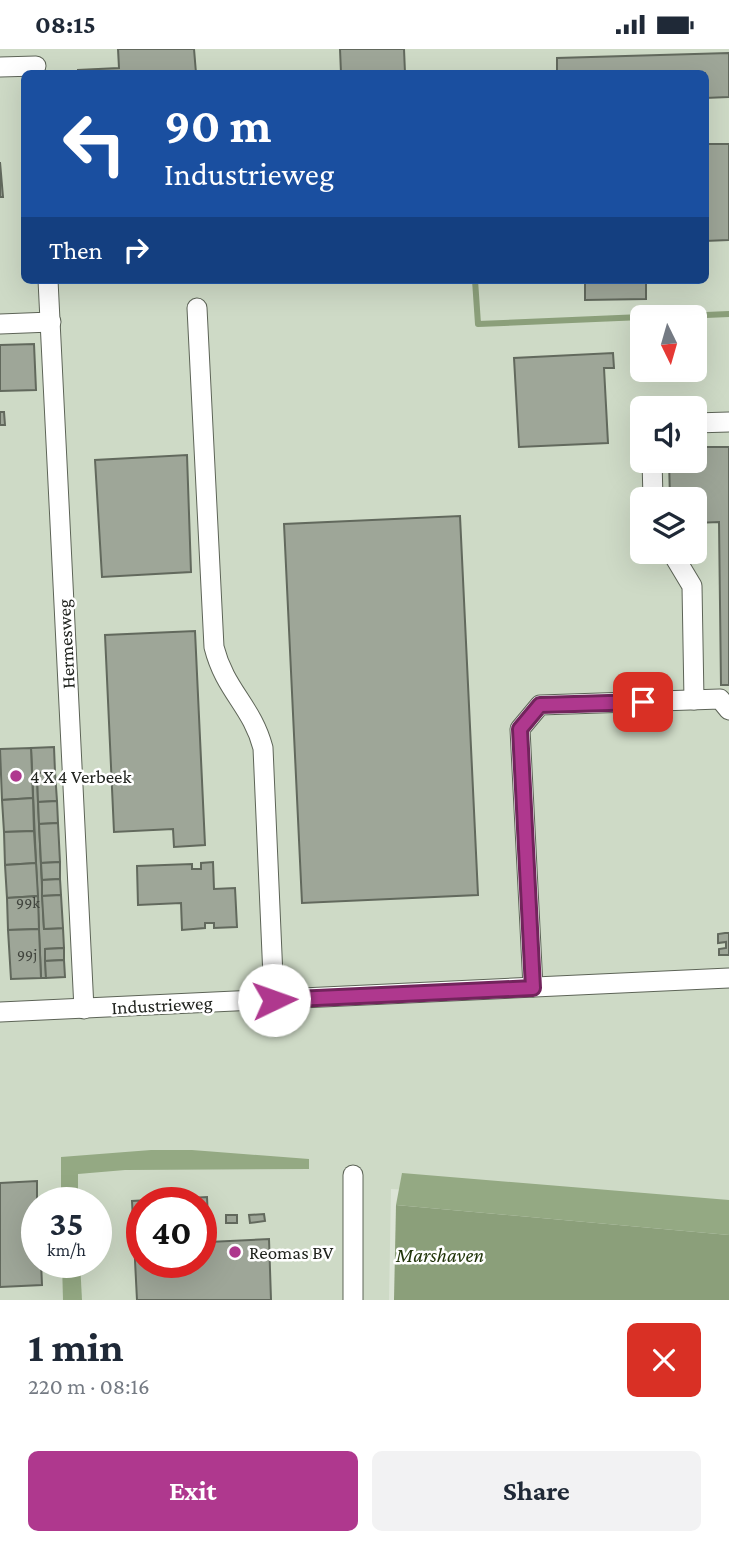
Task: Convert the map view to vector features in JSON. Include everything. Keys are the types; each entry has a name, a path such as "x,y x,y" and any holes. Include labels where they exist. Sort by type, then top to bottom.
{"street":[{"path":"0,67 36,63"},
{"name":"Hermesweg","path":"48,284 84,1009"},
{"path":"197,308 214,647 220,671 253,717 263,748 274,1000"},
{"path":"0,324 51,322"},
{"path":"707,423 729,422"},
{"path":"679,564 692,586 694,700"},
{"path":"533,988 520,729 540,705 720,699 729,711"},
{"name":"Industrieweg","path":"0,1013 729,978"},
{"path":"353,1175 353,1300"}],"shaded area":[{"path":"0,49 729,49 729,1206 391,1189 389,1300 0,1300"},
{"path":"151,1150 192,1150 309,1159 309,1169 125,1170 78,1174 78,1187 61,1187 61,1157"},
{"path":"402,1173 729,1200 729,1235 396,1205"},
{"path":"62,1278 81,1278 82,1300 63,1300"}],"water":[{"name":"Marshaven","path":"396,1205 729,1235 729,1300 394,1300"}],"building":[{"path":"118,49 194,49 196,70 78,70 119,68"},
{"path":"340,49 404,49 405,70 341,70"},
{"path":"729,53 729,97 709,98 709,70 557,70 557,58"},
{"path":"709,144 729,144 729,240 709,241"},
{"path":"0,162 3,197 0,197"},
{"path":"585,284 646,284 646,299 585,300"},
{"path":"34,344 36,390 0,391 0,345"},
{"path":"613,353 614,368 604,368 608,443 519,447 514,358"},
{"path":"0,412 4,412 5,425 0,425"},
{"path":"707,447 729,447 729,685 721,685 719,522 707,522 707,487 670,487 669,473 707,473"},
{"path":"187,455 191,572 102,577 95,460"},
{"path":"460,516 478,895 302,903 284,524"},
{"path":"195,631 205,845 174,847 173,829 114,832 105,635"},
{"path":"54,747 55,772 37,773 44,929 63,928 64,948 45,949 46,978 41,978 31,748"},
{"path":"31,748 33,798 2,800 0,749"},
{"path":"55,772 57,801 38,802 37,773"},
{"path":"33,798 34,831 4,832 2,800"},
{"path":"57,801 58,823 39,824 38,802"},
{"path":"58,823 60,862 41,863 39,824"},
{"path":"34,831 36,863 5,865 4,832"},
{"path":"60,862 60,879 42,880 41,863"},
{"path":"213,862 214,889 235,888 237,927 214,928 214,923 205,923 205,928 182,930 181,903 138,905 137,866 192,864 192,869 201,869 201,863"},
{"path":"36,863 38,896 7,898 5,865"},
{"path":"60,879 61,895 42,896 42,880"},
{"path":"61,895 63,928 44,929 42,896"},
{"path":"38,896 39,929 8,930 7,898"},
{"path":"39,929 41,978 11,979 8,930"},
{"path":"729,933 729,955 719,955 719,949 726,948 726,942 718,943 718,934"},
{"path":"64,948 64,960 45,961 45,949"},
{"path":"64,960 65,977 46,978 45,961"},
{"path":"37,1181 37,1187 21,1187 21,1278 42,1278 42,1285 0,1287 0,1183"},
{"path":"264,1214 265,1221 250,1223 249,1215"},
{"path":"226,1215 237,1215 237,1223 226,1223"},
{"name":"Reomas BV","path":"269,1239 271,1300 137,1300 136,1278 217,1278 217,1242"}],"waterway":[{"path":"475,284 478,324 630,318"},
{"path":"707,315 729,314"}],"place":[{"name":"4 X 4 Verbeek","path":"16,776"},
{"name":"Reomas BV","path":"235,1252"}],"route":[{"path":"274,1000 533,988 520,729 540,705 643,702"}]}
